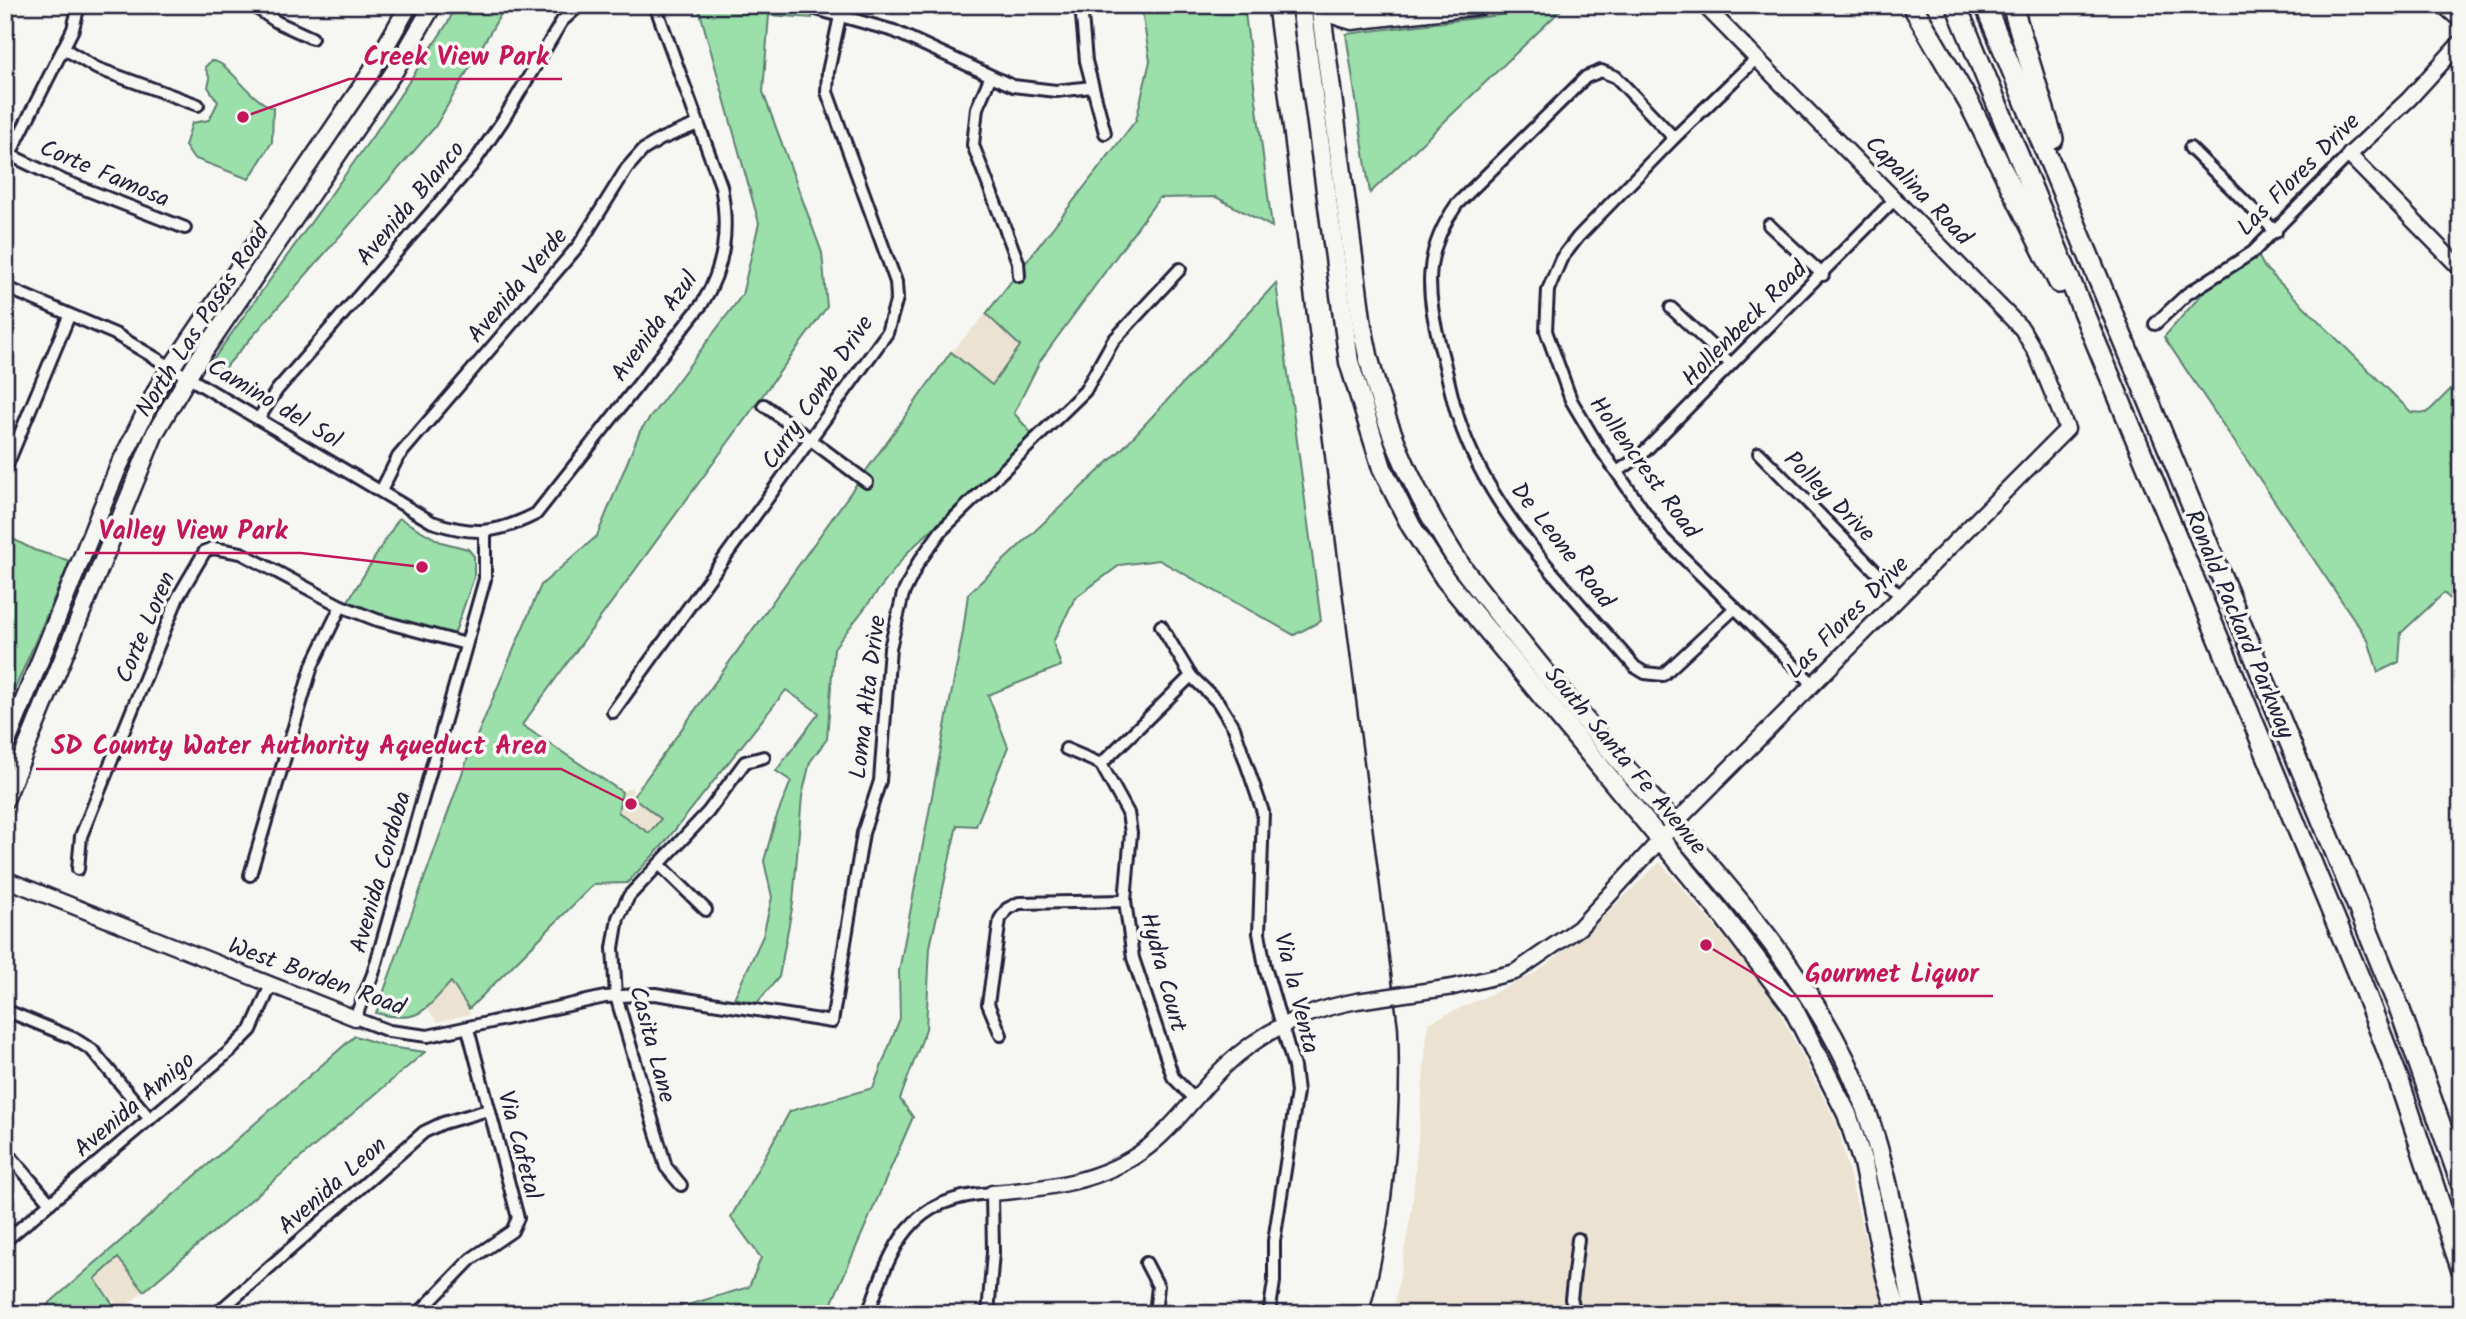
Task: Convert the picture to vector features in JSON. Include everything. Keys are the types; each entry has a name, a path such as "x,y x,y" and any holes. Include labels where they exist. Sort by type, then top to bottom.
{"highway":[{"path":"1912,5 1969,103 2124,412"},
{"name":"Ronald Packard Parkway","path":"1956,5 2361,982 2399,1081 2461,1268"},
{"name":"Ronald Packard Parkway","path":"1985,5 2390,984 2461,1183"},
{"path":"2011,5 2053,140 2054,174"}],"main road":[{"name":"North Las Posas Road","path":"5,747 118,468 171,366 368,77 409,5"},
{"name":"North Las Posas Road","path":"5,800 141,464 188,376 377,99 433,5"},
{"path":"1302,8 1324,7 1352,20 1479,5"},
{"name":"South Santa Fe Avenue","path":"1324,7 1349,234 1370,368 1390,431 1415,491 1436,529 1488,601 1774,946 1823,1018 1845,1060 1874,1133 1891,1189 1915,1314"},
{"name":"South Santa Fe Avenue","path":"1302,8 1349,362 1360,407 1382,468 1411,526 1465,606 1771,975 1798,1016 1830,1076 1863,1163 1886,1276 1898,1314"}],"street":[{"path":"8,160 73,29 79,5"},
{"path":"252,5 276,22 312,38"},
{"name":"Avenida Blanco","path":"259,418 277,390 473,164 503,120 562,21 580,5"},
{"name":"Avenida Azul","path":"485,532 510,527 536,514 713,286 725,248 726,212 721,187 655,5"},
{"path":"1081,5 1092,87 1105,134"},
{"name":"Capalina Road","path":"1704,5 2022,329 2036,353 2067,429"},
{"path":"2443,5 2461,21"},
{"path":"816,9 894,31 990,78 1038,90 1092,87"},
{"name":"Curry Comb Drive","path":"613,712 812,440 887,332 897,298 892,266 827,92 828,72 840,16"},
{"name":"Las Flores Drive","path":"2155,324 2187,294 2253,252 2276,232 2349,155 2409,99 2461,42"},
{"path":"62,48 96,68 198,105"},
{"name":"Hollencrest Road","path":"1757,58 1674,138 1561,258 1548,290 1546,331 1571,400 1663,538 1812,683"},
{"name":"De Leone Road","path":"1674,138 1616,77 1601,71 1586,77 1457,204 1444,223 1431,255 1429,277 1432,312 1458,418 1489,485 1540,556 1635,667 1645,673 1663,675 1735,608"},
{"path":"990,78 977,107 973,145 1018,262 1019,276"},
{"name":"Avenida Verde","path":"381,491 398,457 579,245 627,168 643,150 661,139 698,124"},
{"path":"2190,148 2276,232"},
{"path":"2349,155 2461,270"},
{"name":"Corte Famosa","path":"8,160 185,228"},
{"name":"Hollenbeck Road","path":"1617,472 1640,456 1823,275 1896,198"},
{"path":"1769,225 1823,275"},
{"name":"Loma Alta Drive","path":"832,1022 863,833 880,781 890,648 903,594 918,563 941,531 1085,391 1113,341 1180,269"},
{"name":"Camino del Sol","path":"5,287 115,334 432,522 461,531 485,532"},
{"path":"1671,308 1731,364"},
{"path":"5,470 69,316"},
{"path":"764,405 867,482"},
{"name":"Las Flores Drive","path":"992,1193 1059,1186 1123,1163 1148,1148 1226,1065 1281,1026 1313,1011 1357,1001 1453,987 1515,972 1579,928 1674,824 2067,429"},
{"name":"Polley Drive","path":"1759,453 1901,597"},
{"name":"Avenida Cordoba","path":"355,1018 373,974 485,579 485,532"},
{"name":"Corte Loren","path":"78,869 81,836 178,597 205,551 213,548 241,553 341,606 377,620 466,644"},
{"path":"250,875 312,666 341,606"},
{"name":"Via la Venta","path":"1161,626 1191,676 1219,702 1234,729 1263,812 1259,933 1281,1026 1294,1067 1297,1092 1274,1241 1274,1282 1269,1314"},
{"path":"1066,749 1101,764 1191,676"},
{"name":"Casita Lane","path":"681,1185 666,1167 616,996 614,948 618,918 629,896 708,812 745,762 764,757"},
{"name":"Hydra Court","path":"1101,764 1128,813 1131,833 1125,901 1133,958 1173,1077 1194,1100"},
{"path":"659,864 706,910"},
{"name":"West Borden Road","path":"5,879 355,1018 405,1034 428,1036 616,996 655,994 832,1022"},
{"path":"1001,1035 988,1004 1000,919 1007,909 1019,903 1125,901"},
{"name":"Avenida Amigo","path":"5,1241 251,1030 271,985"},
{"path":"5,1010 73,1038 92,1050 150,1119"},
{"name":"Via Cafetal","path":"418,1314 471,1259 512,1231 519,1218 468,1029"},
{"name":"Avenida Leon","path":"216,1314 424,1132 443,1123 488,1110"},
{"path":"5,1150 50,1203"},
{"path":"868,1314 898,1242 912,1224 930,1208 950,1198 992,1193 993,1252 988,1314"},
{"path":"1576,1314 1572,1299 1578,1239"},
{"path":"1146,1264 1158,1286 1155,1314"}],"shaded area":[{"path":"986,314 1020,345 992,386 951,352"},
{"path":"632,787 633,797 662,819 649,833 618,812 623,791"},
{"path":"1660,862 1768,989 1837,1124 1884,1314 1393,1314 1412,1208 1428,1023 1534,974 1582,937"},
{"path":"451,982 470,1014 437,1022 425,1005"},
{"path":"118,1258 144,1291 121,1310 95,1279"}],"green space":[{"path":"455,5 506,5 435,127 224,369 212,361 377,130 449,21"},
{"path":"698,5 814,5 812,18 769,15 763,92 822,253 827,307 522,725 622,792 618,812 649,833 661,819 633,797 951,352 992,385 1020,346 986,314 1136,120 1150,61 1141,5 1244,5 1272,227 1216,197 1159,198 1040,361 1014,413 1032,434 908,552 834,648 827,739 810,762 802,796 793,903 779,977 757,1003 734,998 763,936 772,897 764,861 775,821 791,781 776,771 819,713 786,690 662,846 627,883 594,884 469,1009 451,982 419,1013 402,1017 376,1013 468,757 541,585 597,536 640,431 742,295 759,223"},
{"path":"1564,7 1370,193 1346,34"},
{"path":"211,61 218,62 254,96 273,108 272,142 249,179 193,158 185,146 192,123 209,120 218,102 208,87 210,79 205,67"},
{"path":"2253,245 2264,267 2411,412 2427,413 2461,379 2461,609 2444,593 2401,633 2399,662 2378,672 2368,640 2164,337 2222,271"},
{"path":"1276,283 1321,621 1294,635 1159,560 1120,565 1075,598 1053,642 1061,666 988,695 1008,747 976,826 957,825 930,947 926,1029 900,1099 913,1117 827,1314 657,1314 749,1287 761,1258 731,1217 790,1111 873,1088 900,1018 899,971 968,594 1121,450"},
{"path":"399,518 441,542 468,549 474,556 474,577 454,635 360,608 348,601"},
{"path":"5,535 34,550 70,561 5,712"},
{"path":"355,1036 389,1047 425,1052 144,1291 118,1258 95,1279 117,1310 112,1314 37,1314"}],"railway":[{"path":"1267,5 1398,1027 1399,1099 1394,1171 1385,1243 1369,1314"}],"place":[{"name":"Creek View Park","path":"243,117"},
{"name":"Valley View Park","path":"422,567"},
{"name":"SD County Water Authority Aqueduct Area","path":"631,804"},
{"name":"Gourmet Liquor","path":"1706,945"}]}
